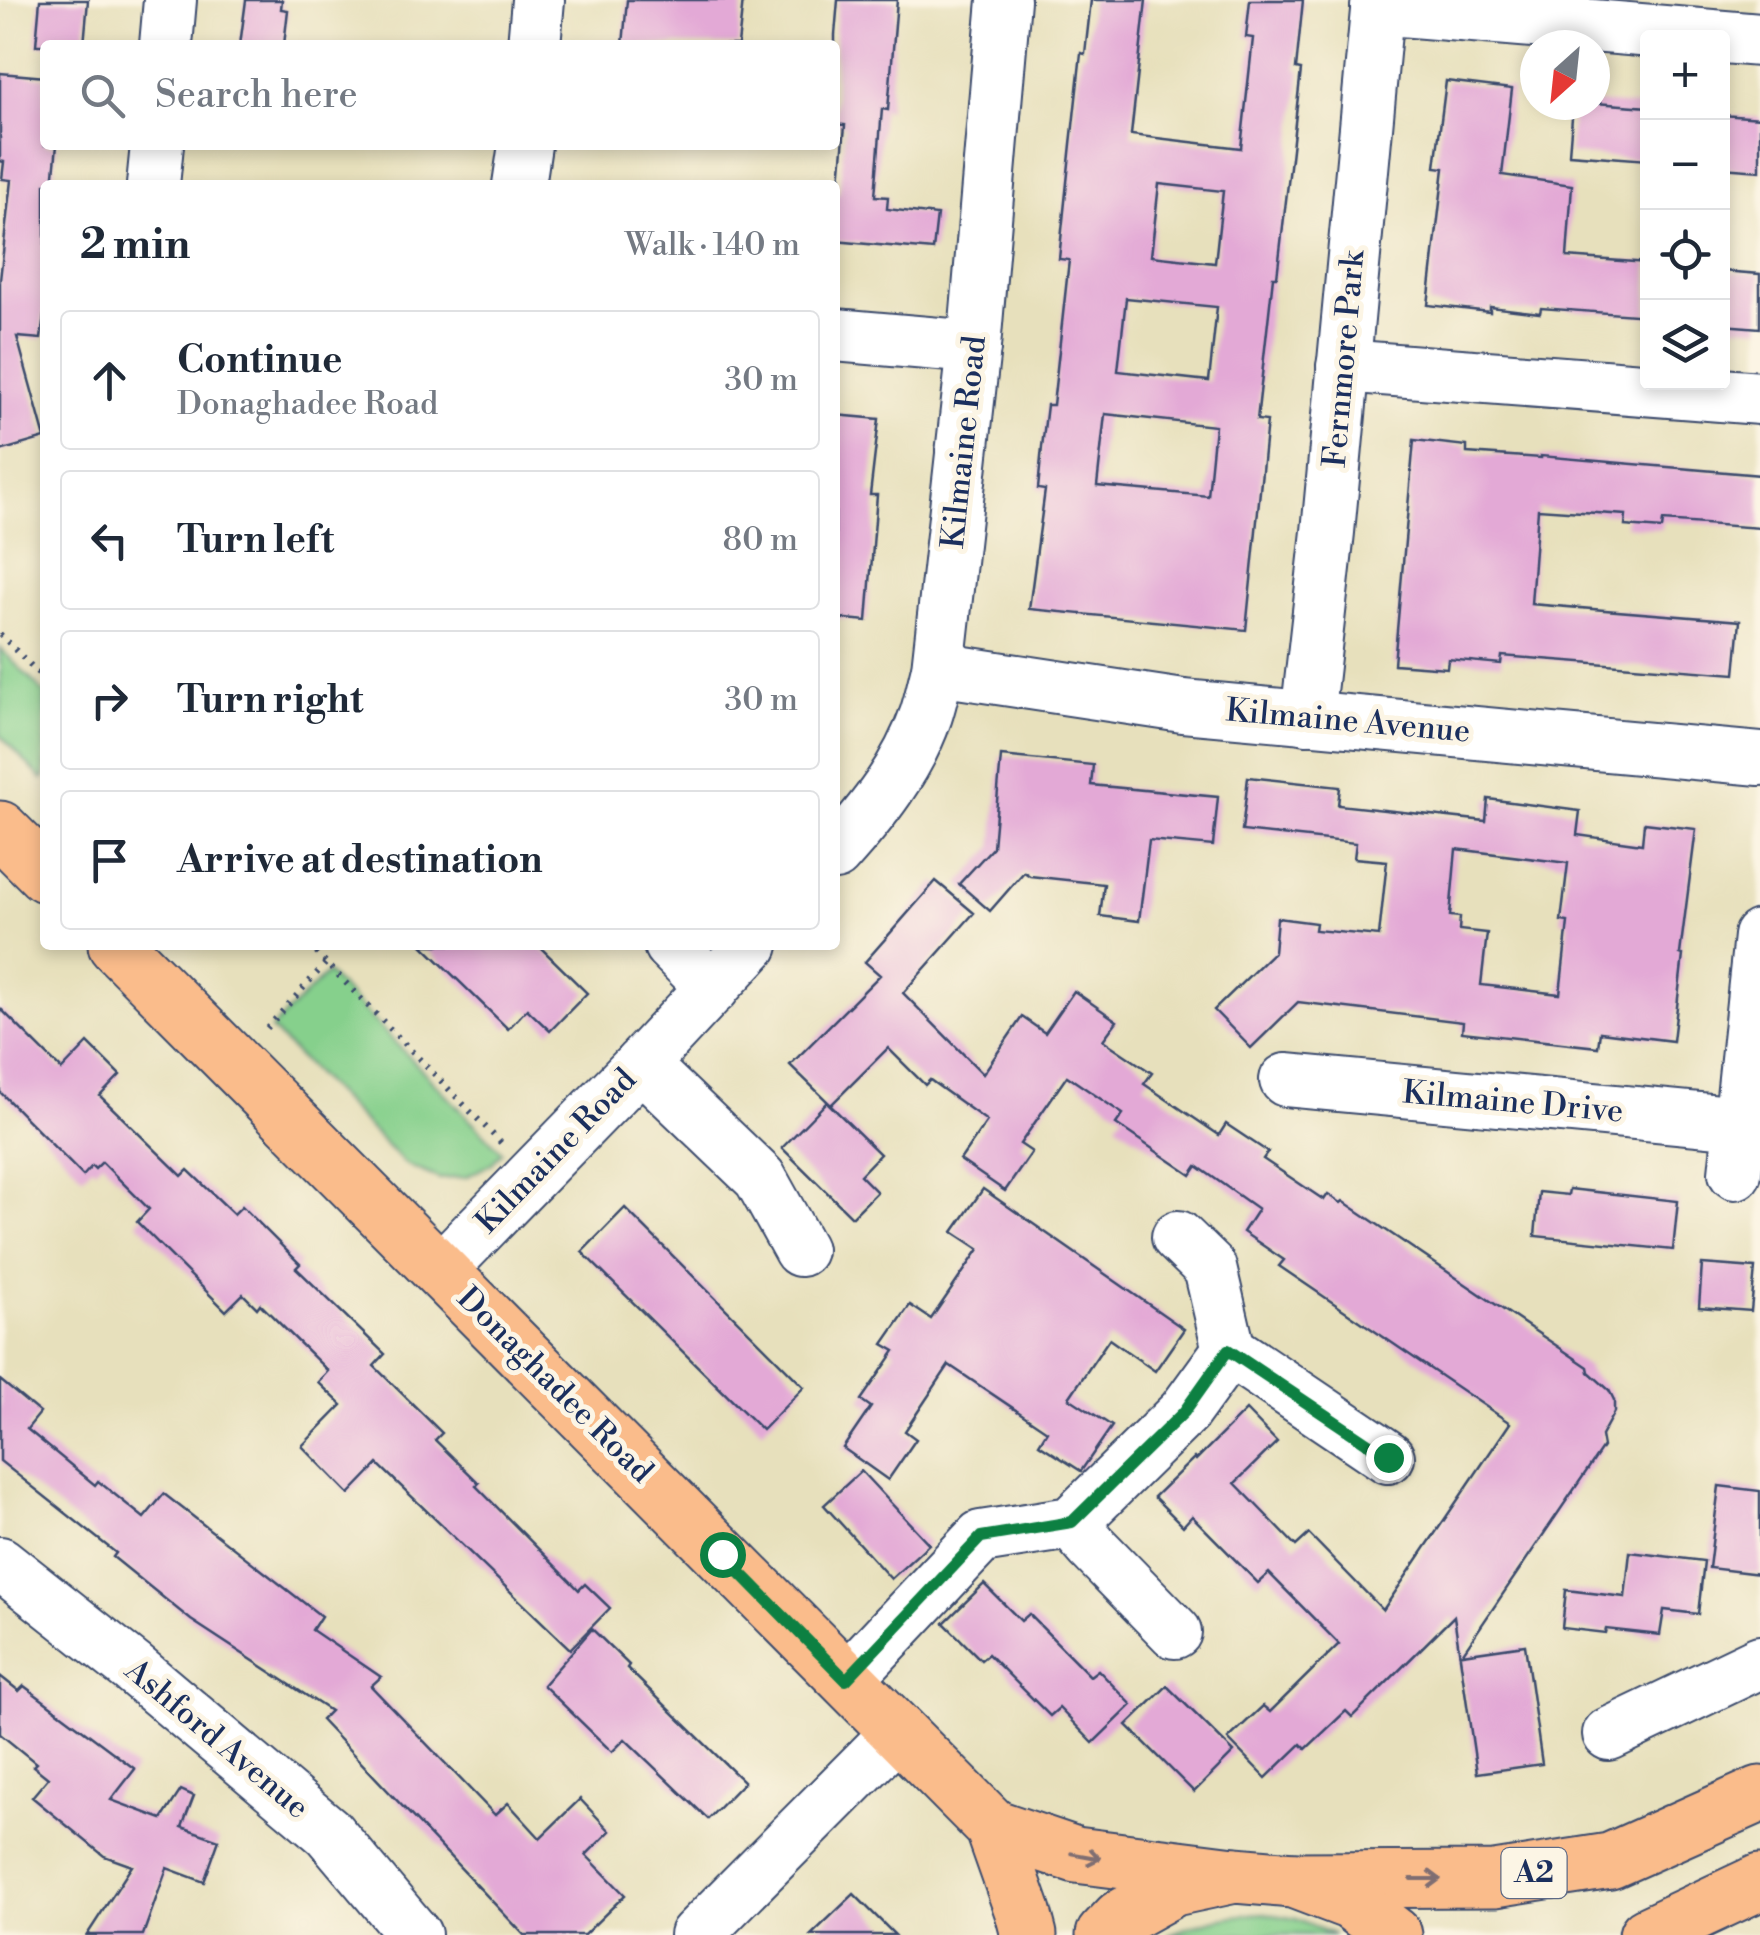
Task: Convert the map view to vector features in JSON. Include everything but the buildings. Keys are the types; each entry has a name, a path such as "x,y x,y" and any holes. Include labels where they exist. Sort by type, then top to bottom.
{"main road":[{"path":"0,829 40,869"},
{"name":"Donaghadee Road","path":"121,950 993,1827 1029,1935"},
{"name":"A2","path":"1104,1935 1120,1918 1174,1888 1235,1875 1294,1880 1495,1878 1610,1861 1760,1794"},
{"name":"Donaghadee Road","path":"993,1827 1076,1856 1235,1875"},
{"name":"A2","path":"1294,1880 1351,1902 1394,1935"},
{"path":"1647,1935 1760,1882"}],"street":[{"path":"166,40 170,0"},
{"path":"534,40 538,0"},
{"name":"Kilmaine Road","path":"840,849 868,818 902,767 925,718 938,669 974,347 1004,0"},
{"path":"1377,4 1760,40"},
{"name":"Fernmore Park","path":"1307,718 1377,4"},
{"path":"154,180 156,150"},
{"path":"520,180 523,150"},
{"path":"840,335 974,347"},
{"path":"1344,366 1760,398"},
{"name":"Kilmaine Avenue","path":"938,669 1183,706 1760,760"},
{"name":"Kilmaine Drive","path":"1286,1080 1738,1148 1760,936"},
{"path":"675,950 713,988"},
{"name":"Kilmaine Road","path":"441,1269 747,950"},
{"path":"641,1064 760,1178 800,1250"},
{"path":"1178,1237 1210,1268 1228,1350 1388,1457"},
{"path":"846,1680 981,1537 1072,1522 1184,1412 1228,1350"},
{"path":"1072,1522 1100,1556 1176,1632"},
{"name":"Ashford Avenue","path":"0,1563 133,1668 328,1832 415,1935"},
{"path":"1609,1734 1760,1662"},
{"path":"696,1935 899,1731"}],"path":[{"path":"0,634 40,675"},
{"path":"315,950 509,1150"},
{"path":"235,1064 327,962"}],"green space":[{"path":"0,648 40,689 40,777 0,735"},
{"path":"327,973 502,1152 492,1163 466,1177 440,1179 404,1163 271,1029"},
{"path":"1264,1913 1296,1919 1334,1935 1168,1935 1215,1920"}],"route":[{"path":"722,1554 846,1680 981,1537 1072,1522 1184,1412 1228,1350 1388,1457"}]}
